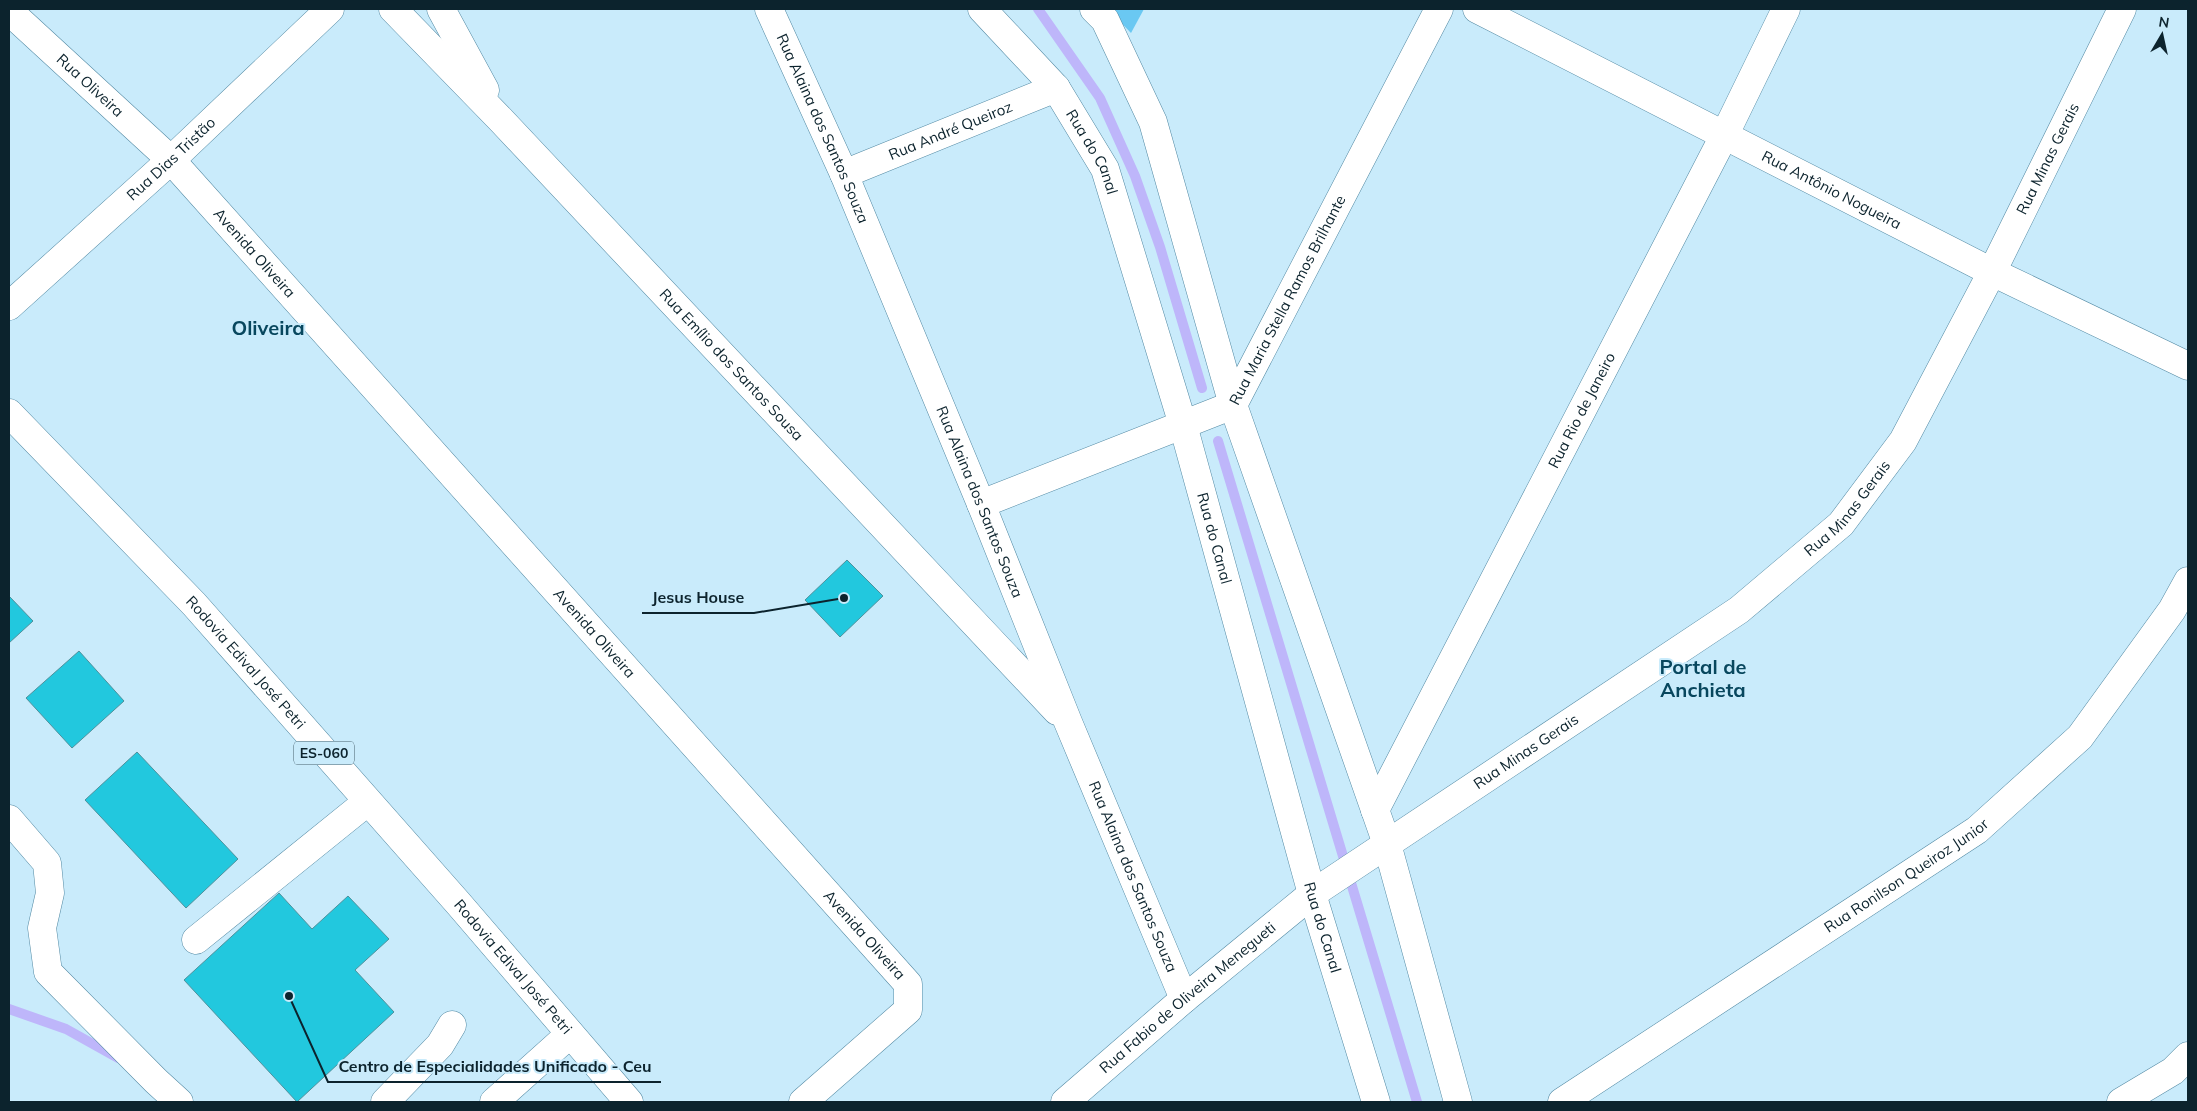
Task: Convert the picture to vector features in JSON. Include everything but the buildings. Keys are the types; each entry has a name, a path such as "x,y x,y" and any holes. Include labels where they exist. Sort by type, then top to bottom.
{"street":[{"name":"Rua Dias Tristão","path":"9,306 171,160 330,9"},
{"name":"Rua Emílio dos Santos Sousa","path":"393,9 501,120 1068,722"},
{"path":"441,9 501,120"},
{"name":"Rua Alaina dos Santos Souza","path":"769,9 844,174 981,504 1068,722 1184,999"},
{"name":"Rua do Canal","path":"982,9 1056,88 1105,169 1322,887 1376,1102"},
{"path":"1094,9 1105,20 1153,122 1233,406 1375,810 1380,849 1458,1102"},
{"name":"Rua Maria Stella Ramos Brilhante","path":"981,504 1233,406 1439,9"},
{"name":"Rua Antônio Nogueira","path":"1477,9 1992,272 2188,366"},
{"name":"Rua Rio de Janeiro","path":"1375,810 1725,134 1786,9"},
{"name":"Rua Minas Gerais","path":"1322,887 1739,610 1841,524 1903,441 1992,272 2122,9"},
{"name":"Rua Oliveira","path":"9,11 171,160"},
{"name":"Rua André Queiroz","path":"844,174 1056,88"},
{"name":"Avenida Oliveira","path":"171,160 908,984 908,1010 804,1102"},
{"name":"Rodovia Edival José Petri","path":"9,413 194,604 362,807 565,1039 629,1102"},
{"name":"Rodovia Edival José Petri","path":"9,435 169,599 362,807"},
{"name":"Rua Ronilson Queiroz Junior","path":"1562,1102 1977,830 2080,737 2172,610 2188,581"},
{"path":"196,940 362,807"},
{"path":"9,819 47,863 50,893 42,928 48,972 179,1102"},
{"name":"Rua Fabio de Oliveira Menegueti","path":"1065,1102 1184,999 1322,887"},
{"path":"385,1102 440,1045 452,1025"},
{"path":"494,1102 565,1039"},
{"name":"Rodovia Edival José Petri","path":"565,1039 612,1102"},
{"path":"2121,1102 2173,1071 2188,1056"}],"shaded area":[{"path":"1108,9 1144,9 1131,33"}],"waterway":[{"path":"1038,9 1100,98 1135,176 1160,247 1202,388"},
{"path":"1218,441 1417,1102"},
{"path":"9,1009 66,1029 118,1058"}],"place":[{"name":"Jesus House","path":"844,598"},
{"name":"Centro de Especialidades Unificado - Ceu","path":"289,996"}],"district":[{"name":"Oliveira","path":"268,328"},
{"name":"Portal de Anchieta","path":"1703,678"}]}
